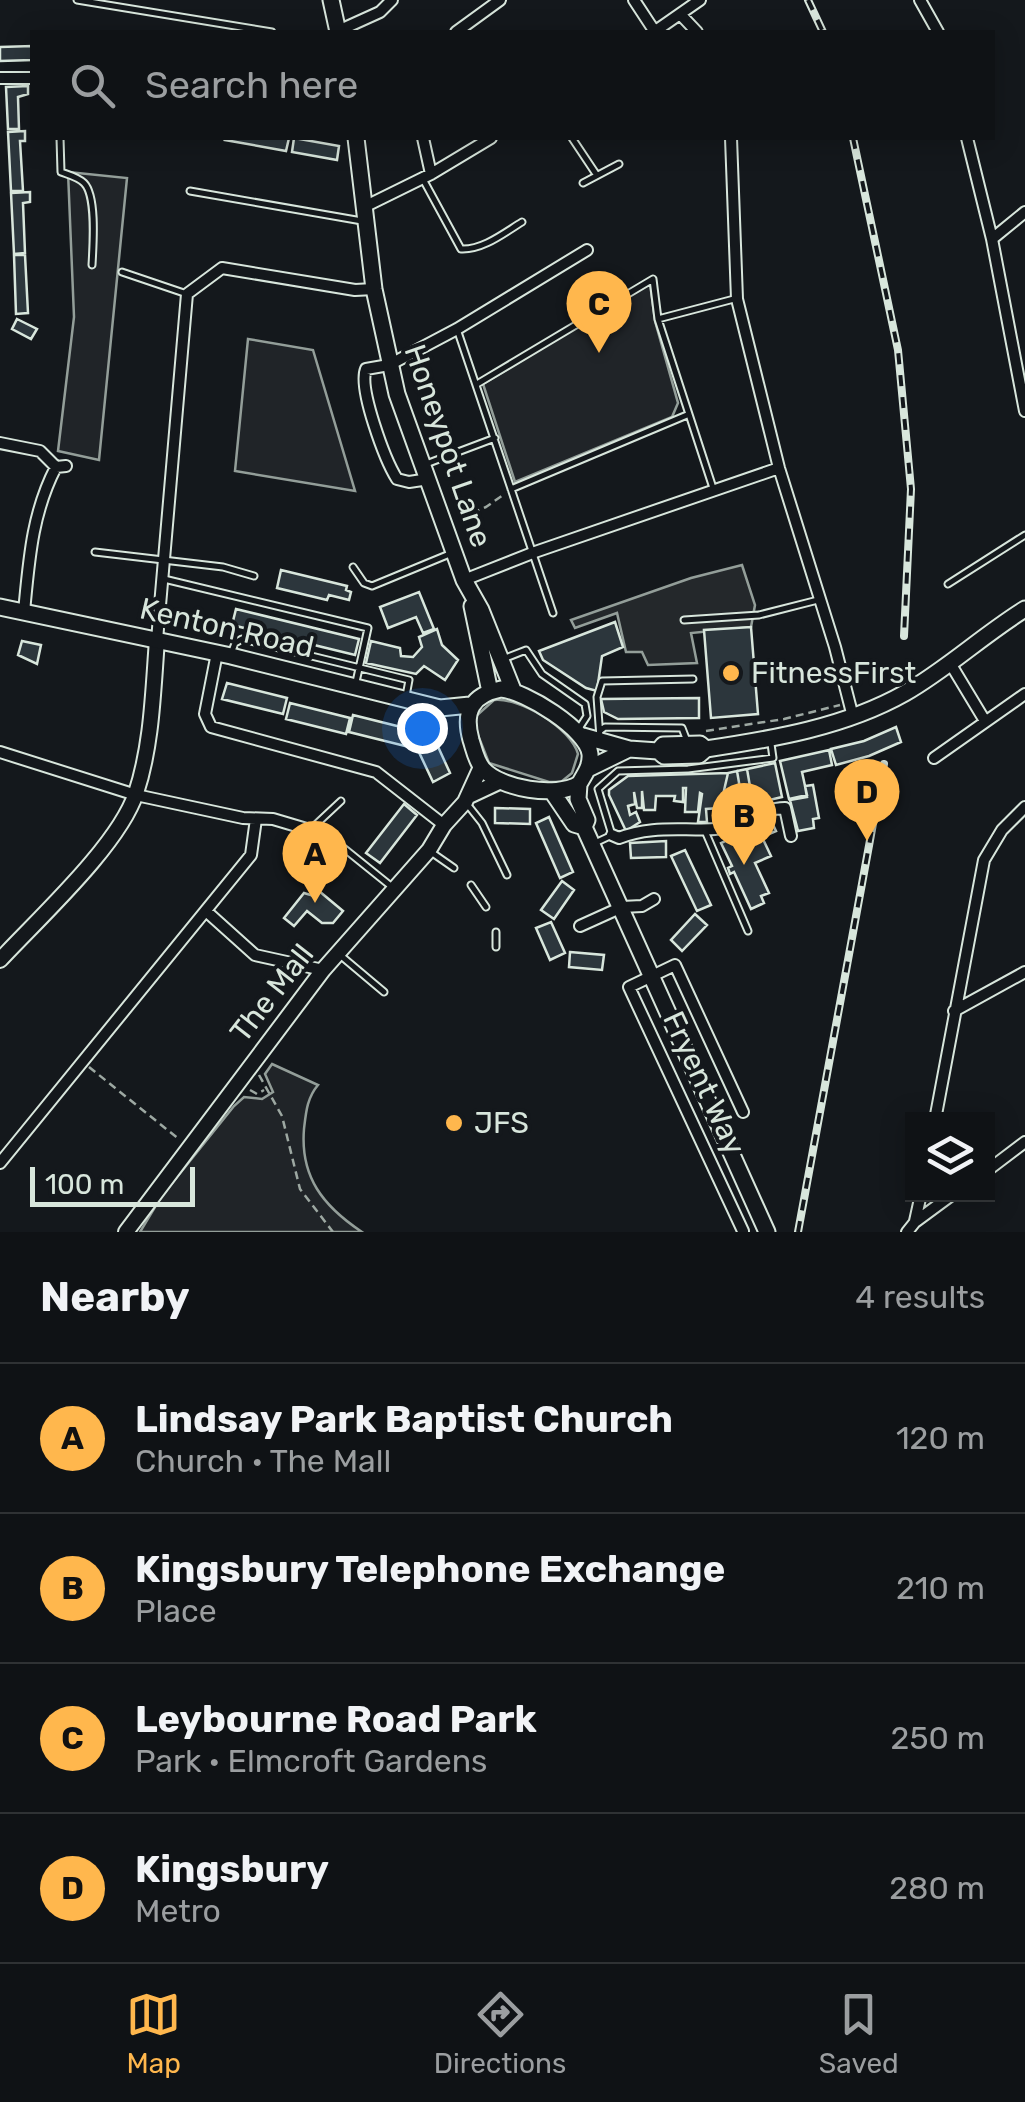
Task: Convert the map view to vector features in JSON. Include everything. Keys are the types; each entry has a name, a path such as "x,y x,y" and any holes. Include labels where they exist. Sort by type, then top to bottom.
{"main road":[{"path":"331,0 338,30"},
{"name":"Honeypot Lane","path":"356,140 374,289 388,365 467,586 490,692"},
{"name":"Honeypot Lane","path":"467,586 481,610 513,690"},
{"name":"Kenton Road","path":"0,607 224,654 440,708 470,705"},
{"path":"580,734 600,736 629,749 658,751 664,756 699,755 706,749 770,738 905,693 1025,609"},
{"path":"513,690 580,734 590,750 588,769 579,784 553,793 501,781 481,768 467,728 470,705 490,692 513,690"},
{"name":"Kenton Road","path":"440,708 467,728"},
{"path":"658,751 662,745 692,739 706,749"},
{"path":"588,769 629,749"},
{"name":"Fryent Way","path":"579,784 578,799 587,820 584,827"},
{"name":"Fryent Way","path":"553,793 574,824 584,827 764,1225"}],"street":[{"path":"342,30 380,12 392,0"},
{"path":"459,30 500,0"},
{"path":"634,0 653,30"},
{"path":"657,30 700,0"},
{"path":"920,0 937,30"},
{"path":"680,14 694,30"},
{"path":"0,78 30,78"},
{"path":"424,140 427,176"},
{"path":"364,214 488,140"},
{"path":"731,140 737,299 779,468 848,711"},
{"path":"967,140 992,239 1025,411"},
{"path":"992,239 1025,212"},
{"path":"426,472 409,482 396,478 388,464 363,375 456,329 586,250"},
{"path":"0,960 118,831 136,794 147,745 158,640 187,294 222,268 354,290 374,289"},
{"path":"0,443 40,451 61,467 40,498 24,612"},
{"path":"467,586 534,552 779,468"},
{"path":"224,654 205,714 210,726 376,772 444,825"},
{"path":"950,662 986,721"},
{"path":"934,758 1025,694"},
{"path":"0,752 136,794 243,818 273,819 311,828"},
{"name":"The Mall","path":"126,1232 322,970 429,850 467,799 481,768"},
{"name":"The Mall","path":"467,799 501,781"},
{"path":"936,1112 984,860 1002,830 1025,807"},
{"path":"612,835 619,838 640,830 716,830 771,808 784,808 791,836"},
{"path":"0,1163 252,855 256,818"},
{"path":"580,926 654,899"},
{"path":"206,911 255,955 322,970"},
{"path":"650,977 676,965 744,1112"},
{"path":"954,1011 1025,972"},
{"name":"Fryent Way","path":"650,977 629,987 739,1229"},
{"path":"995,1165 1025,1142"},
{"path":"911,1227 918,1202"},
{"path":"911,1227 943,1202"},
{"path":"739,1229 764,1225"}],"lane":[{"path":"78,0 260,30"},
{"path":"60,140 61,172 81,180 88,188 94,229 92,265"},
{"path":"573,140 596,174"},
{"path":"583,183 619,164"},
{"path":"427,176 461,249 472,249 522,222"},
{"path":"190,191 364,214"},
{"path":"122,272 187,294"},
{"path":"477,384 655,280 658,320 686,416 714,491"},
{"path":"658,320 737,299"},
{"path":"456,329 553,612"},
{"path":"511,489 686,416"},
{"path":"426,472 495,438"},
{"path":"948,584 1025,535"},
{"path":"95,552 223,567 254,576"},
{"path":"354,567 364,583 372,586 455,552"},
{"path":"162,579 368,628 355,686"},
{"path":"684,620 760,616 819,600"},
{"path":"224,654 242,639 409,680 406,700"},
{"path":"501,660 526,650 542,674 585,704 587,716 580,734"},
{"path":"600,736 597,697 602,681 693,679"},
{"path":"600,736 605,727 682,728 692,739"},
{"path":"592,844 612,835 598,789 618,772 773,758 770,738"},
{"path":"467,799 508,875"},
{"path":"311,828 341,801"},
{"path":"704,828 748,931"},
{"path":"341,846 395,888"},
{"path":"429,850 454,868"},
{"path":"471,886 486,906"},
{"path":"496,932 496,948"},
{"path":"338,953 384,992"}],"path":[{"path":"460,518 486,507 511,489"},
{"path":"692,739 711,729 848,711"},
{"path":"311,828 341,846"},
{"path":"84,1063 189,1147"},
{"path":"265,1088 275,1100 300,1189 333,1232"}],"shaded area":[{"path":"68,172 127,178 99,460 58,451 74,317"},
{"path":"650,283 655,321 678,403 672,417 515,482 483,384"},
{"path":"248,339 313,350 355,491 235,471"},
{"path":"742,565 755,605 751,627 691,633 697,663 648,665 642,652 626,652 617,613 575,628 571,620 691,578"},
{"path":"494,700 530,709 566,734 578,754 572,773 561,782 549,782 489,763 474,725 475,717"},
{"path":"272,1064 318,1085 305,1117 304,1146 310,1176 325,1201 362,1232 140,1232 161,1197 234,1106 244,1097 262,1099 273,1092 265,1074"}],"building":[{"path":"30,46 30,60 0,61 0,47"},
{"path":"28,86 28,94 18,97 19,129 8,129 6,87"},
{"path":"25,131 25,141 20,141 23,191 11,191 8,132"},
{"path":"225,140 289,140 286,151"},
{"path":"294,140 339,146 337,160 292,152"},
{"path":"30,192 30,202 23,203 25,253 14,254 11,193"},
{"path":"14,255 25,255 28,313 16,314"},
{"path":"17,319 37,329 31,339 12,329"},
{"path":"281,570 347,586 346,590 351,592 349,600 329,595 327,600 277,588"},
{"path":"419,592 434,629 423,633 416,617 388,628 380,607"},
{"path":"236,609 359,639 355,655 232,625"},
{"path":"615,622 623,647 602,656 597,691 543,660 539,651"},
{"path":"751,627 758,714 711,718 704,630"},
{"path":"437,629 442,645 458,660 445,680 424,666 416,674 366,663 371,641 400,648 401,656 413,657 422,647 419,637"},
{"path":"22,641 41,645 37,664 18,655"},
{"path":"227,683 287,698 283,714 222,699"},
{"path":"699,698 699,718 618,719 604,712 601,699"},
{"path":"290,703 350,718 346,734 286,719"},
{"path":"353,715 413,730 409,747 349,732"},
{"path":"896,727 901,742 836,765 831,749 864,741"},
{"path":"435,740 450,773 433,782 417,748"},
{"path":"829,750 832,765 802,772 807,795 789,799 780,761"},
{"path":"775,763 782,797 753,804 747,769"},
{"path":"747,769 753,804 743,806 737,771"},
{"path":"737,771 743,806 720,808 728,773"},
{"path":"728,773 720,808 706,809 707,822 698,822 700,793 698,812 685,812 686,788 683,802 674,801 675,796 656,796 655,810 644,810 642,791 642,808 637,808 634,792 635,804 628,806 630,815 636,812 640,822 626,831 609,795 609,790 628,776"},
{"path":"813,785 819,818 813,819 814,828 798,831 790,800 807,797 805,786"},
{"path":"404,804 417,815 380,863 366,853"},
{"path":"495,808 530,809 530,824 495,823"},
{"path":"549,817 573,872 560,878 536,823"},
{"path":"770,818 776,831 762,837 771,856 755,863 769,893 761,896 764,903 751,909 734,872 730,874 728,868 732,866 721,843 742,833 744,839 749,837 746,829"},
{"path":"666,841 666,857 631,858 630,843"},
{"path":"685,850 711,905 697,911 671,856"},
{"path":"562,881 574,890 554,919 541,910"},
{"path":"319,891 343,911 333,923 322,923 307,911 294,926 284,918 304,893 314,896"},
{"path":"695,914 707,925 682,951 671,940"},
{"path":"551,922 565,953 550,960 536,928"},
{"path":"570,952 604,955 602,970 569,967"}],"railway":[{"path":"808,0 822,30"},
{"path":"853,140 898,350 911,489 904,636"},
{"path":"798,1232 884,764"}],"place":[{"name":"Leybourne Road Park","path":"599,353"},
{"name":"FitnessFirst","path":"731,673"},
{"name":"Kingsbury","path":"867,841"},
{"name":"Kingsbury Telephone Exchange","path":"744,865"},
{"name":"Lindsay Park Baptist Church","path":"315,903"},
{"name":"JFS","path":"454,1123"}]}
